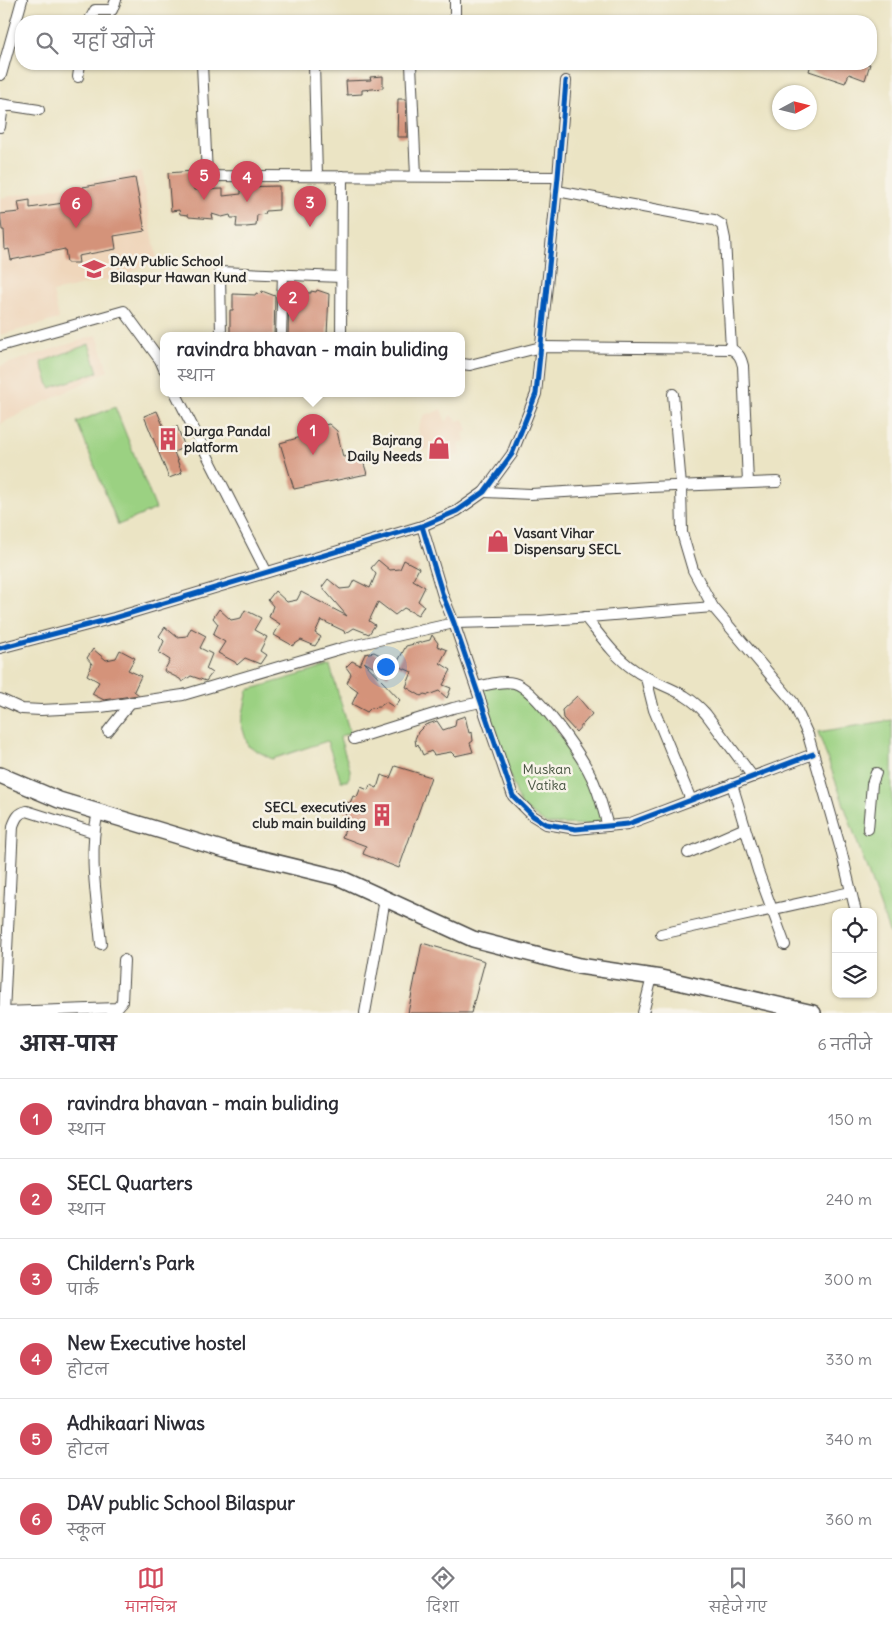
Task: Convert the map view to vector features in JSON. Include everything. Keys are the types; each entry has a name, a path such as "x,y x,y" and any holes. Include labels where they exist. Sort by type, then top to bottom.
{"main road":[{"path":"0,775 59,800 98,812 225,850 340,878 474,938 579,966 652,977 813,1013"}],"street":[{"path":"18,15 22,0"},
{"path":"92,15 95,10 112,10 116,0"},
{"path":"455,0 455,15"},
{"path":"1,75 15,25"},
{"path":"78,77 79,70"},
{"path":"202,70 207,176 558,177"},
{"path":"314,70 317,176"},
{"path":"411,70 416,176"},
{"path":"0,648 114,618 266,571 422,526 457,511 484,492 512,454 536,394 557,191 566,81"},
{"path":"0,127 3,106 5,105 38,110"},
{"path":"341,332 342,176"},
{"path":"557,191 714,220 722,225 725,239 731,349"},
{"path":"220,332 220,272 341,277"},
{"path":"281,332 283,274"},
{"path":"0,346 124,311 160,359"},
{"path":"465,364 470,365 541,346 731,349 737,352 742,359 743,366 748,483"},
{"path":"673,394 681,486 682,533 693,570 713,607 792,702 808,735 841,850 855,908"},
{"path":"178,397 266,571"},
{"path":"484,492 531,494 778,482"},
{"path":"422,526 443,596 513,796 532,816 546,824 576,829 628,824 813,754"},
{"path":"0,699 22,709 102,707 183,695 343,648 454,623 585,617 713,607"},
{"path":"585,617 615,654 632,669 646,678 686,696 698,706 753,776"},
{"path":"646,678 654,710 691,800"},
{"path":"476,687 499,683 514,683 526,690 570,740 592,777 608,826"},
{"path":"108,731 131,702"},
{"path":"354,739 481,702"},
{"path":"868,829 872,784 876,773"},
{"path":"732,784 758,871 785,945"},
{"path":"93,832 27,812 18,814 15,819 13,826 4,1012 117,1008 122,1002 124,960"},
{"path":"98,812 93,832 101,944"},
{"path":"688,853 745,828"},
{"path":"661,934 851,892"},
{"path":"365,1013 385,899"},
{"path":"643,1013 652,977"}],"shaded area":[{"path":"141,172 157,259 126,275 53,292 59,319 0,335 0,198"},
{"path":"97,335 108,371 0,424 0,366"},
{"path":"441,409 446,422 451,415 458,421 464,419 468,431 463,433 465,441 459,444 461,454 446,460 444,454 439,456 432,455 429,449 424,451 418,429 424,415"}],"green space":[{"path":"89,344 98,372 50,388 41,362"},
{"path":"115,407 156,509 118,525 77,422"},
{"path":"330,666 350,733 340,738 351,773 347,781 341,781 327,741 272,759 248,746 241,723 248,690"},
{"name":"Muskan Vatika","path":"499,683 526,690 592,777 607,825 546,824 521,805 476,687"},
{"path":"892,720 892,940 818,732"}],"building":[{"path":"868,70 865,80 849,74 845,83 809,71"},
{"path":"383,76 383,88 362,90 362,94 347,95 346,81 371,80 370,77"},
{"path":"398,99 406,99 407,137 397,137"},
{"path":"193,171 194,190 223,189 223,196 241,194 241,187 279,186 279,210 266,211 265,214 257,215 256,226 246,227 236,227 237,218 231,218 230,215 222,217 212,214 213,219 189,217 188,215 180,214 179,210 171,211 168,173"},
{"path":"135,178 145,231 114,236 116,249 78,256 79,263 67,263 65,249 11,260 9,249 5,250 4,230 2,230 0,214 20,212 18,202 30,200 30,208 83,200 83,187"},
{"path":"317,290 329,294 327,332 288,332 289,292 316,292"},
{"path":"262,291 275,296 274,332 230,332 230,310 233,310 233,294 261,294"},
{"name":"Durga Pandal platform","path":"157,411 165,430 177,426 185,447 174,452 182,473 169,478 144,416"},
{"path":"329,424 337,431 343,457 361,454 367,474 294,489 280,443 308,435 312,428"},
{"path":"378,560 390,570 400,569 404,560 419,568 413,580 425,587 418,601 424,606 418,615 404,608 395,615 378,602 369,621 375,625 369,634 354,628 345,634 344,631 321,620 315,633 321,637 315,646 301,640 292,646 274,635 280,624 269,617 273,606 268,600 275,591 287,602 297,600 301,592 347,616 322,587 328,579 340,589 350,588 354,580 370,588 376,574 371,568"},
{"path":"219,609 231,620 241,618 245,610 261,618 254,630 267,637 260,651 266,655 260,664 245,658 237,665 218,653 225,642 213,635 218,624 213,618"},
{"path":"165,627 177,637 187,636 191,628 206,636 200,648 212,654 206,669 212,673 206,681 191,676 182,682 180,679 164,671 170,660 159,653 164,641 159,636"},
{"path":"432,635 438,643 437,646 447,650 440,663 451,670 443,685 451,688 447,698 439,691 421,696 406,687 412,672 396,665 406,646 430,640"},
{"path":"93,649 106,660 116,658 120,650 135,658 128,670 141,676 134,691 139,695 104,700 92,694 99,682 87,675 92,664 87,658"},
{"path":"374,652 384,657 384,663 392,666 388,676 364,662 400,700 394,707 386,702 379,707 371,708 367,712 352,704 358,691 347,683 351,674 346,667 352,661 360,665 365,654"},
{"path":"577,696 592,714 576,732 563,718 562,710"},
{"path":"465,716 469,733 472,732 473,741 470,743 473,752 455,756 451,752 434,755 431,751 423,755 418,744 416,746 415,739 418,732 425,725 437,721 443,730 455,726 456,719"},
{"name":"SECL executives club main building","path":"395,766 431,777 399,868 363,854 366,846 342,837 348,823 345,817 346,813 341,810 345,802 350,803 353,796 357,797 361,787 368,790 370,785 377,788 381,775 390,778"},
{"path":"422,943 485,961 471,1013 408,1013"}],"cycle path":[{"path":"0,648 114,618 422,526 457,511 484,492 512,454 536,394 566,81"},
{"path":"422,526 443,596 513,796 533,816 546,824 576,829 628,824 813,754"}],"place":[{"name":"Adhikaari Niwas","path":"204,200"},
{"name":"New Executive hostel","path":"247,202"},
{"name":"Childern's Park","path":"310,227"},
{"name":"DAV public School Bilaspur","path":"76,228"},
{"name":"DAV Public School Bilaspur Hawan Kund","path":"94,269"},
{"name":"SECL Quarters","path":"293,322"},
{"name":"Durga Pandal platform","path":"168,439"},
{"name":"Bajrang Daily Needs","path":"439,448"},
{"name":"ravindra bhavan - main buliding","path":"313,455"},
{"name":"Vasant Vihar Dispensary SECL","path":"498,541"},
{"name":"SECL executives club main building","path":"382,815"}]}
